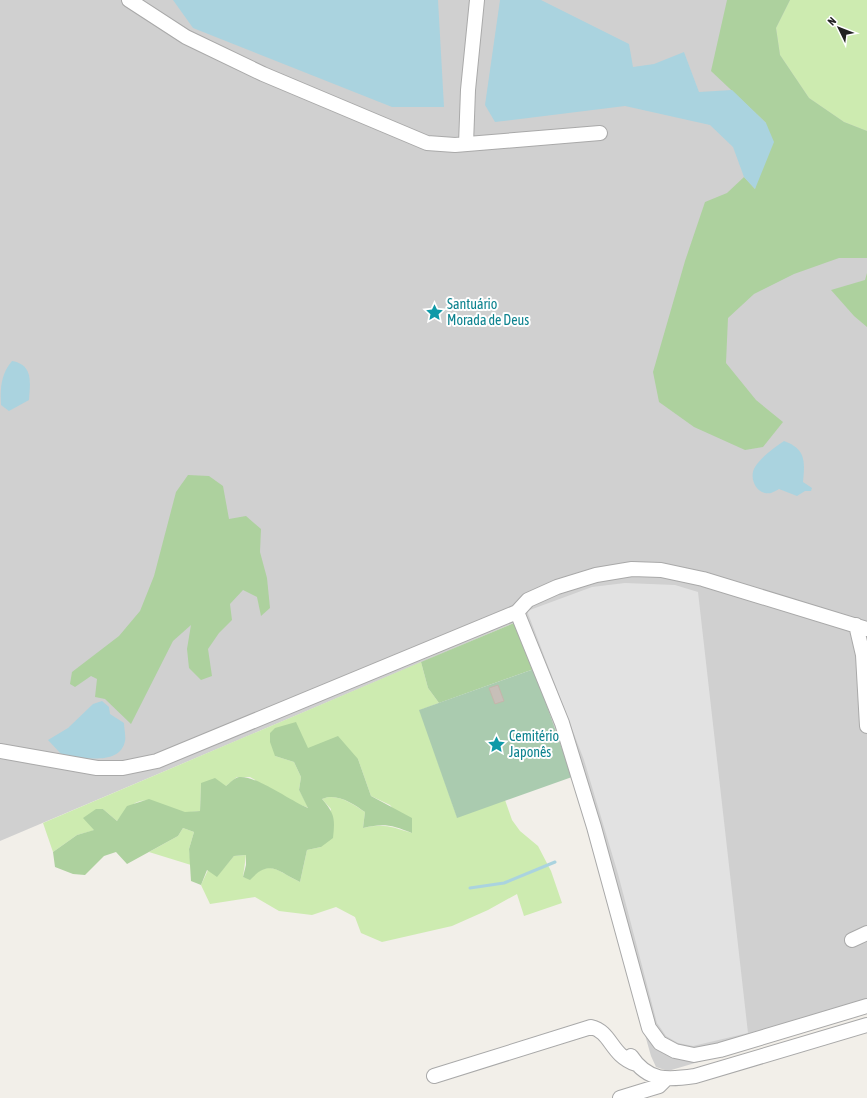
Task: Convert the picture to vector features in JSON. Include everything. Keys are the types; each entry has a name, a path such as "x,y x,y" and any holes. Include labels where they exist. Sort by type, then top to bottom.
{"street":[{"path":"129,0 186,37 263,74 427,142 466,144 600,133"},
{"path":"466,144 468,90 477,0"},
{"path":"0,751 97,768 123,768 157,761 517,612 528,600 556,587 596,575 632,569 661,570 703,579 861,627 867,726"},
{"path":"517,612 562,723 594,828 649,1028 660,1043 675,1051 694,1055 720,1050 867,1006"},
{"path":"852,940 867,933"},
{"path":"434,1076 591,1028 602,1032 616,1052 625,1061 634,1060 655,1077 666,1080 695,1076 867,1025"},
{"path":"620,1098 659,1086 666,1080"}],"shaded area":[{"name":"Santuário Morada de Deus","path":"0,0 867,0 867,1012 668,1071 656,1067 651,1056 572,777 534,669 514,623 0,841"},
{"path":"625,583 675,585 698,592 748,1033 693,1046 678,1043 666,1036 657,1023 618,874 584,760 527,611 592,587"}],"green space":[{"path":"727,0 790,0 776,28 780,55 809,98 844,122 867,131 867,258 839,258 794,274 754,294 728,318 726,363 756,400 783,422 763,447 745,450 694,427 659,402 653,372 685,261 705,202 727,193 744,177 755,189 766,123 711,71"},
{"path":"790,0 867,0 867,131 844,122 809,98 780,55 776,28"},
{"path":"867,273 867,327 854,316 831,290 865,280"},
{"path":"188,475 209,476 223,486 229,519 246,516 261,529 260,552 267,578 270,608 261,616 257,597 243,590 230,604 232,620 219,633 208,649 212,676 201,680 189,668 187,649 191,625 173,641 131,724 105,699 95,697 97,679 91,676 75,687 70,684 72,672 119,636 140,611 154,576 176,492"},
{"path":"514,623 534,669 439,703 428,688 421,662"},
{"path":"421,662 428,688 439,703 420,710 457,817 505,800 512,820 520,831 538,846 551,871 562,903 524,916 517,894 488,910 452,926 382,942 361,933 355,917 336,907 312,915 279,911 255,897 210,904 201,885 208,870 217,876 234,856 246,855 243,877 250,879 263,869 269,868 280,871 300,882 307,850 321,847 331,809 322,799 327,797 339,798 365,812 363,828 377,826 393,827 412,833 390,805 371,796 358,759 308,749 275,756 294,762 301,777 299,790 309,808 292,802 250,777 237,777 226,786 201,783 200,811 184,812 149,801 142,801 134,804 126,810 117,821 103,809 95,830 77,835 53,852 43,823"},
{"name":"Cemitério Japonês","path":"534,669 572,777 457,818 419,710"},
{"path":"296,722 308,748 338,736 358,759 371,796 412,818 412,833 399,828 382,825 363,828 365,812 345,800 327,797 322,799 332,813 334,821 333,838 321,847 307,850 300,882 280,871 269,868 257,873 250,880 243,877 246,865 246,855 234,856 217,877 207,870 201,885 191,881 189,849 194,832 183,828 178,836 127,864 116,852 104,856 85,875 73,874 55,867 53,852 77,835 94,830 83,818 96,809 103,809 117,821 127,806 149,799 185,812 200,811 201,783 215,778 226,786 234,779 246,777 264,784 308,808 299,790 301,777 294,762 275,756 270,742 270,733 275,728"},
{"path":"183,828 194,832 189,849 191,865 149,852 178,836"}],"water":[{"path":"173,0 438,0 444,107 392,107 193,28"},
{"path":"500,0 541,0 629,44 633,67 654,64 684,52 699,92 732,90 766,123 774,142 755,189 744,177 733,147 710,125 625,106 495,122 485,105"},
{"path":"12,361 24,366 29,376 30,387 29,400 9,411 1,405 1,393 3,376"},
{"path":"784,441 797,448 800,452 804,462 803,482 812,488 811,491 805,491 797,496 779,489 771,493 766,493 762,492 755,485 753,481 753,471 755,467 764,456"},
{"path":"102,701 109,707 110,714 124,723 125,741 122,749 107,757 98,758 62,755 48,740 68,728 93,704"}],"building":[{"path":"498,685 504,701 495,704 489,688"}],"waterway":[{"path":"470,888 504,883 555,862"}],"place":[{"name":"Santuário Morada de Deus","path":"434,312"},
{"name":"Cemitério Japonês","path":"496,744"}]}
